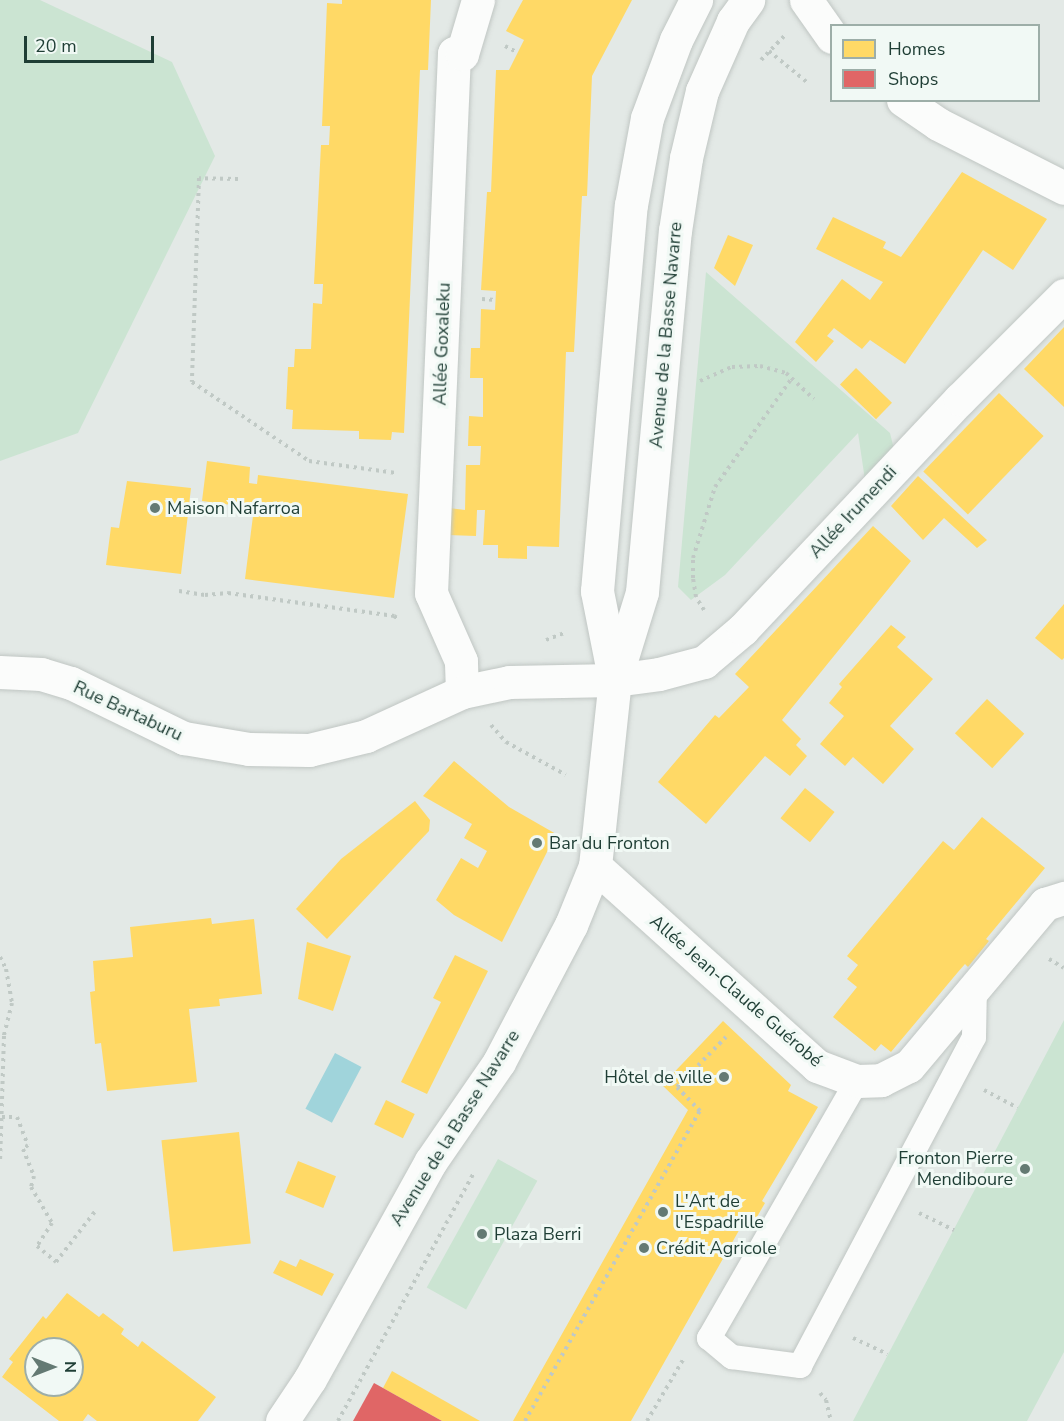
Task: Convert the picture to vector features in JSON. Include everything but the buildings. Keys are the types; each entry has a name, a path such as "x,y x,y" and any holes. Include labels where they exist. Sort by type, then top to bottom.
{"street":[{"name":"Allée Goxaleku","path":"462,692 461,661 431,593 454,54 462,54 478,0"},
{"name":"Avenue de la Basse Navarre","path":"615,680 597,591 631,205 647,118 676,40 696,0"},
{"name":"Avenue de la Basse Navarre","path":"282,1421 310,1379 431,1161 499,1062 571,925 595,866 615,680 642,592 675,231 686,158 702,91 733,21 748,0"},
{"path":"806,0 830,36"},
{"path":"906,102 938,124 1064,188"},
{"name":"Allée Irumendi","path":"615,680 659,674 704,662 743,629 960,399 1064,295"},
{"name":"Rue Bartaburu","path":"0,672 41,674 71,683 184,738 249,749 309,750 366,736 462,692 509,681 615,680"},
{"name":"Allée Jean-Claude Guérobé","path":"595,866 817,1066 857,1081 881,1080 909,1066 1044,904 1064,898"}],"lane":[{"path":"857,1081 709,1338 732,1358 800,1366 974,1037 975,987"}],"path":[{"path":"769,51 808,83"},
{"path":"238,179 200,178 192,382 309,461 436,479"},
{"path":"691,382 697,383 732,367 760,366 786,373 814,399"},
{"path":"730,640 712,623 696,597 693,558 715,487 758,423 792,378"},
{"path":"178,591 205,595 228,593 394,616 402,625"},
{"path":"462,692 506,742 570,777"},
{"path":"0,957 6,969 12,1004 4,1036 0,1161"},
{"path":"525,1421 700,1111 677,1087 732,1030"},
{"path":"2,1117 17,1117 28,1145 23,1149 34,1176 31,1187 52,1223 37,1246 56,1262 96,1210"},
{"path":"648,1421 686,1354 709,1338"}],"green space":[{"path":"0,0 40,0 172,62 215,156 78,433 0,461"},
{"path":"706,272 890,433 894,449 865,480 858,433 725,575 691,600 678,587"},
{"name":"Fronton Pierre Mendiboure","path":"1064,1020 1064,1352 1027,1421 853,1421"},
{"name":"Plaza Berri","path":"498,1159 537,1181 466,1309 427,1288"}],"water":[{"path":"335,1053 361,1067 332,1123 305,1109"}],"place":[{"name":"Maison Nafarroa","path":"155,508"},
{"name":"Bar du Fronton","path":"537,843"},
{"name":"Hôtel de ville","path":"724,1077"},
{"name":"Fronton Pierre Mendiboure","path":"1025,1169"},
{"name":"L'Art de l'Espadrille","path":"663,1212"},
{"name":"Plaza Berri","path":"482,1234"},
{"name":"Crédit Agricole","path":"644,1248"}]}
